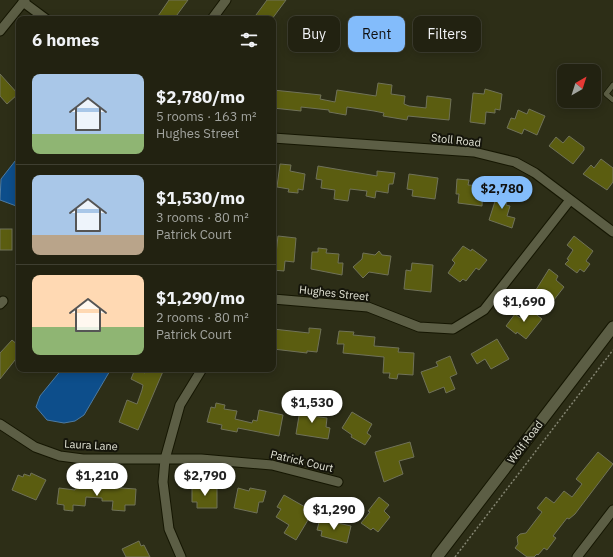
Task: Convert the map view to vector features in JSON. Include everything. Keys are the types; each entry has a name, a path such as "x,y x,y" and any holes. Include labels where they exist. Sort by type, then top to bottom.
{"main road":[{"name":"Wolf Road","path":"437,557 613,327"}],"street":[{"path":"214,16 226,0"},
{"path":"0,31 24,1 42,16"},
{"name":"Stoll Road","path":"276,138 474,152 515,162 535,173 613,232"},
{"name":"Hughes Street","path":"276,299 368,307 419,327 453,329 484,310 570,200"},
{"path":"181,557 169,529 163,482 165,459 180,405 200,372"},
{"name":"Laura Lane","path":"0,424 35,447 60,456 83,459 165,459"},
{"name":"Patrick Court","path":"165,459 201,459 272,465 338,482"},
{"path":"577,557 613,510"}],"lane":[{"path":"613,85 606,94 613,100"}],"path":[{"path":"455,557 613,350"}],"water":[{"path":"16,160 16,206 0,200 1,179"},
{"path":"60,372 109,372 84,415 75,421 64,423 47,420 36,407 40,396"}],"building":[{"path":"169,0 188,0 176,16 158,16"},
{"path":"267,0 286,0 274,16 255,16"},
{"path":"0,74 16,92 16,96 7,104 0,96"},
{"path":"378,83 392,85 391,94 405,96 404,104 409,106 426,108 427,96 451,99 449,120 408,116 407,120 383,116 384,113 347,107 346,115 329,112 329,110 301,107 301,111 276,108 276,90 321,95 320,99 335,102 337,90 376,96"},
{"path":"485,89 502,94 500,110 495,109 495,113 486,112 485,124 470,122 473,93 484,94"},
{"path":"529,109 545,116 537,135 524,129 522,134 507,128 511,118 515,119 518,110 527,114"},
{"path":"569,136 584,147 584,150 573,164 549,146 556,137 563,143"},
{"path":"601,159 613,168 613,182 607,190 583,174 591,165 594,168"},
{"path":"280,164 291,165 290,171 305,174 303,190 298,189 298,193 288,192 289,189 277,187"},
{"path":"318,166 377,176 377,171 395,173 393,184 389,184 388,193 376,191 375,198 366,196 367,191 350,189 348,201 334,199 335,190 321,188 322,180 316,179"},
{"path":"409,174 438,178 435,199 412,196 413,190 407,189"},
{"path":"457,179 469,180 468,185 483,186 482,206 458,203 459,194 456,194"},
{"path":"499,189 510,192 506,205 510,206 507,216 515,218 512,228 489,220"},
{"path":"0,229 12,229 12,250 0,250"},
{"path":"278,236 296,238 294,262 285,261 284,271 276,270"},
{"path":"574,236 593,251 586,261 590,264 584,272 580,269 577,273 565,264 569,260 567,259 573,250 567,245"},
{"path":"463,246 471,251 472,249 487,260 479,270 476,268 466,281 463,279 460,282 448,273 455,263 452,260"},
{"path":"318,248 327,249 326,253 339,254 338,263 343,263 342,275 311,269 312,252 318,252"},
{"path":"379,251 382,255 391,256 388,275 369,272 363,278 353,267 362,259 363,253 375,255"},
{"path":"412,263 433,265 431,292 404,289 406,270 411,271"},
{"path":"549,269 558,276 556,280 564,287 550,305 534,293"},
{"path":"528,308 542,319 526,339 517,332 516,334 506,326 515,314 520,318"},
{"path":"309,328 321,329 317,352 307,351 307,353 276,349 276,329 309,333"},
{"path":"339,331 354,332 353,335 375,337 374,346 399,348 398,352 414,353 413,375 398,374 397,379 389,378 390,373 383,373 384,357 343,353 344,344 337,344"},
{"path":"497,339 509,359 491,369 485,359 477,364 471,354"},
{"path":"12,340 16,343 16,359 0,379 0,353"},
{"path":"450,356 457,374 450,377 455,389 446,393 444,387 429,393 421,372 438,366 436,362"},
{"path":"134,372 163,372 138,430 119,422 127,400 137,404 142,390 143,385 131,379"},
{"path":"216,403 225,405 224,409 237,411 235,419 252,423 253,420 257,421 259,410 283,415 279,436 238,428 237,432 221,429 222,425 207,422 211,407 215,408"},
{"path":"301,404 315,407 313,416 327,418 326,427 330,428 328,439 296,434"},
{"path":"352,412 372,424 367,433 371,436 365,445 351,437 352,435 342,428"},
{"path":"410,442 414,457 399,461 403,474 384,482 375,452"},
{"path":"598,452 613,464 575,514 569,519 567,518 553,536 556,538 547,550 544,548 538,555 537,554 534,557 527,557 515,548 518,544 517,537 520,534 526,533 542,512 537,508 546,497 554,503 564,491 572,497 582,484 576,479"},
{"path":"31,473 46,480 36,500 12,490 18,475 23,477 24,474 30,476"},
{"path":"76,485 136,489 135,505 125,505 125,511 112,510 113,501 102,501 102,498 86,497 85,506 73,505 73,511 64,510 64,505 57,504 59,488 75,490"},
{"path":"192,485 217,488 217,508 197,508 197,502 192,502"},
{"path":"238,488 249,491 250,488 266,491 263,502 259,502 257,513 234,508"},
{"path":"284,495 305,507 303,510 311,515 296,540 284,533 289,525 276,517 281,509 277,507"},
{"path":"379,497 389,505 384,511 390,517 378,532 373,528 371,530 361,523"},
{"path":"320,519 351,526 347,543 321,536 322,531 317,530"},
{"path":"139,541 141,546 144,545 150,557 126,557 122,549"}]}
